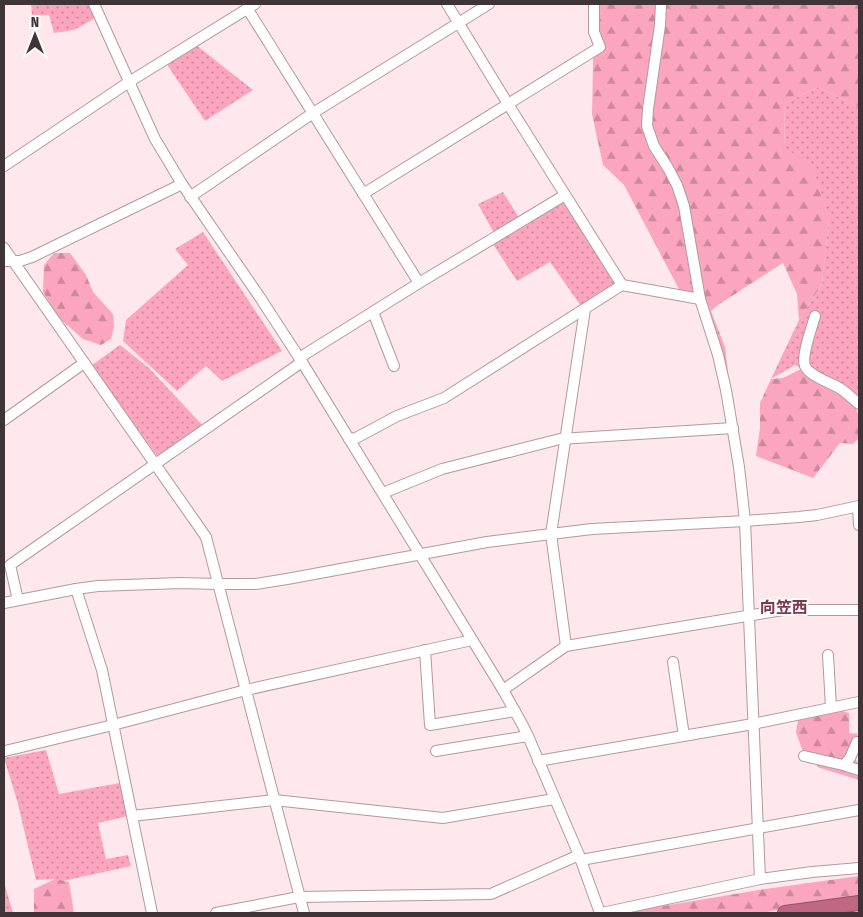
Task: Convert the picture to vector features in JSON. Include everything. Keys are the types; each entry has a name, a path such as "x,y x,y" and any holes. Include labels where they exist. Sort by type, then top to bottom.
{"highway":[{"path":"785,913 859,903"}],"street":[{"path":"94,4 155,139 190,197 259,296 300,360 515,711 528,736 580,858 601,913 760,879 859,868"},
{"path":"447,4 622,286"},
{"path":"190,197 313,113 489,4"},
{"path":"363,194 600,48 594,32 594,4"},
{"path":"661,4 647,126 654,146 677,185 684,206 700,300 718,355 733,428 745,521 760,879"},
{"path":"4,166 129,82 251,6 313,113 419,283"},
{"path":"8,261 20,261 32,257 182,184"},
{"path":"18,600 10,565 156,464 300,360 419,283 565,195"},
{"path":"4,248 8,261 84,363 206,536 304,913"},
{"path":"349,439 356,438 397,416 444,398 622,286 700,300"},
{"path":"566,646 550,534 585,309"},
{"path":"373,312 394,366"},
{"path":"815,316 806,346 805,367 812,373 840,388 859,404"},
{"path":"4,420 84,363"},
{"path":"383,493 442,469 560,439 733,428"},
{"path":"4,603 98,586 181,583 256,584 487,542 592,529 745,521 817,515 858,507 859,525"},
{"path":"76,589 102,670 152,913"},
{"path":"503,690 566,646 783,610 859,610"},
{"path":"5,751 246,690 472,640"},
{"path":"425,650 430,725 515,711"},
{"path":"828,655 831,708"},
{"path":"673,662 684,736"},
{"path":"538,761 753,724 859,702"},
{"path":"436,751 528,736"},
{"path":"844,765 850,758 857,742"},
{"path":"804,756 859,770"},
{"path":"132,816 274,800 443,818 554,799"},
{"path":"216,913 299,897 491,894 580,858 758,829 859,810"}],"green space":[{"path":"31,4 94,4 99,16 74,30 54,33 49,15 32,16"},
{"path":"591,4 859,4 859,107 818,87 785,103 784,147 812,167 829,219 822,284 799,320 797,294 783,263 711,311 725,347 728,372 720,366 701,302 680,291 624,185 603,165 592,114 594,13"},
{"path":"196,45 253,90 205,121 166,63"},
{"path":"818,87 859,107 859,404 812,373 795,365 771,379 799,320 822,284 829,219 815,177 784,147 785,103"},
{"path":"503,192 520,219 494,233 478,204"},
{"path":"563,201 617,285 581,306 550,262 517,281 493,244"},
{"path":"203,232 282,351 222,381 206,366 177,391 123,341 126,320 188,265 175,249"},
{"path":"54,253 70,253 86,275 93,292 113,314 114,326 111,339 101,345 83,339 59,318 43,292 44,265"},
{"path":"120,345 149,368 206,429 157,456 92,365"},
{"path":"805,367 852,397 859,417 859,438 853,444 840,443 813,478 756,456 760,428 760,403 771,379 783,378"},
{"path":"842,711 849,713 849,733 858,734 854,747 855,758 859,765 859,780 820,768 804,755 796,732 798,720 811,712"},
{"path":"46,750 59,794 125,782 128,816 98,823 106,859 128,855 131,866 63,881 55,879 36,880 17,800 4,758"},
{"path":"859,876 859,897 761,913 621,913 759,890"},
{"path":"55,879 69,882 74,913 34,913 34,889"},
{"path":"4,882 13,913 4,913"}],"district":[{"name":"向笠西","path":"784,607"}]}
